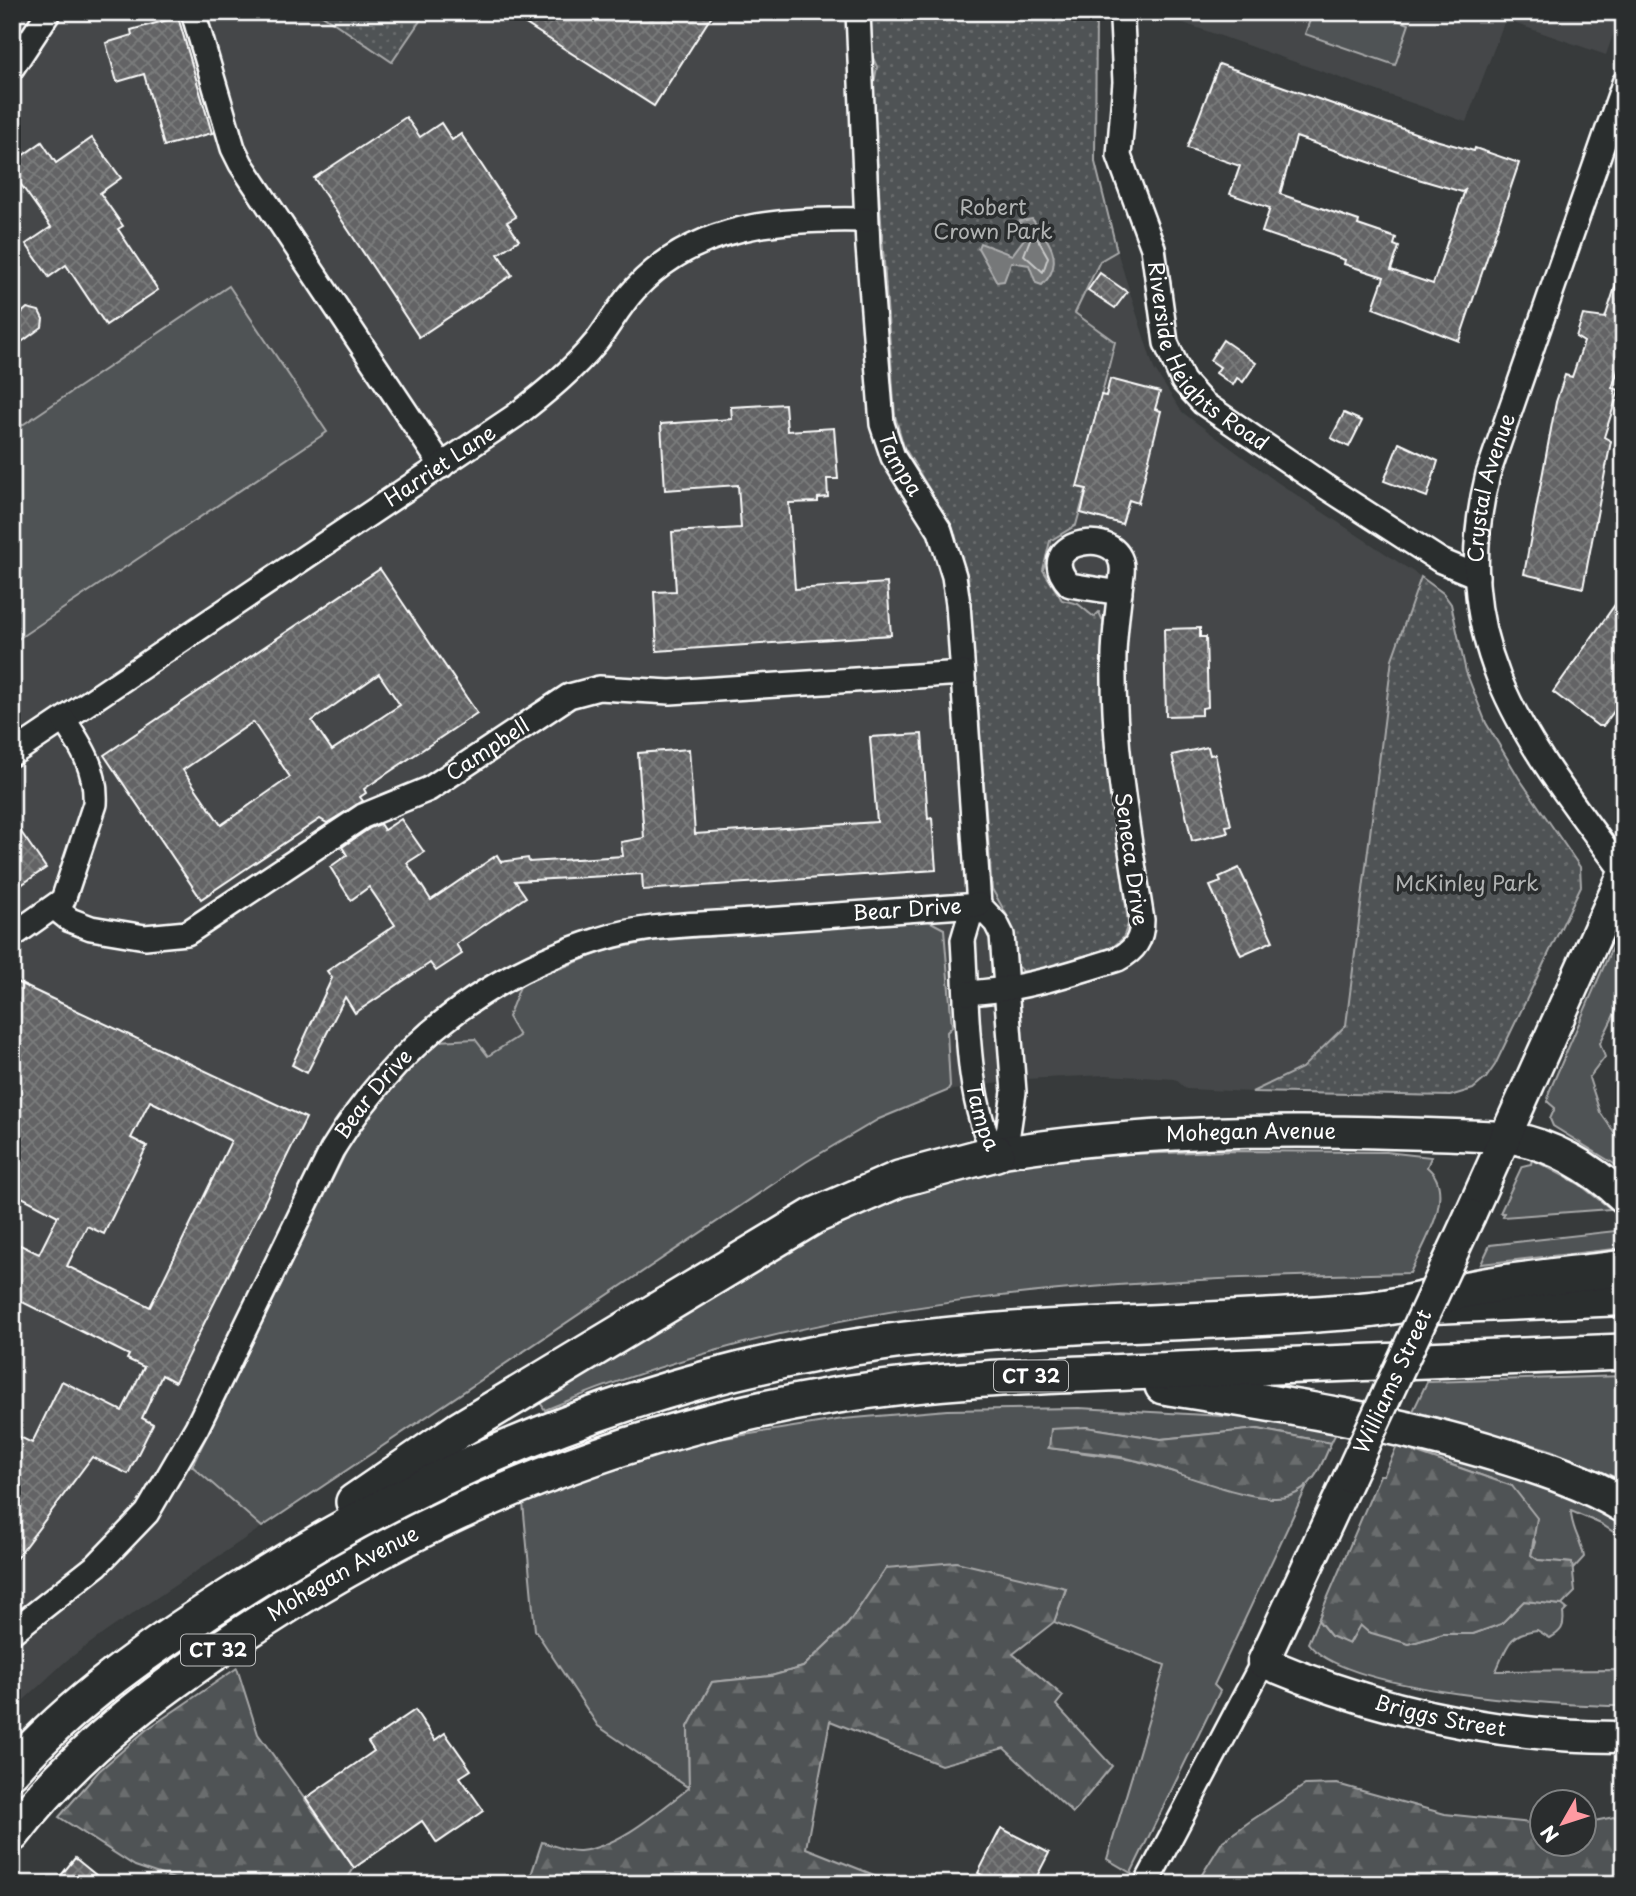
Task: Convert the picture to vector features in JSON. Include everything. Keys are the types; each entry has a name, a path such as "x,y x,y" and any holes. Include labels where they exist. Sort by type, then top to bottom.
{"highway":[{"path":"311,1546 334,1519 405,1465 814,1216 898,1179 996,1153"},
{"path":"1370,1310 1497,1284 1624,1268"},
{"name":"CT 32","path":"311,1546 416,1489 504,1448 627,1402 758,1366 873,1344 981,1332 1370,1310"},
{"name":"CT 32","path":"1087,1374 1624,1352"},
{"path":"1087,1374 1318,1412 1446,1438 1574,1480 1624,1505"},
{"name":"Mohegan Avenue","path":"12,1834 78,1757 180,1675 333,1576 457,1511 606,1453 789,1404 937,1382 1087,1374"},
{"name":"Mohegan Avenue","path":"12,1770 65,1718 131,1664 218,1604 311,1546"}],"main road":[{"name":"Williams Street","path":"1263,1662 1470,1215 1624,873"},
{"name":"Mohegan Avenue","path":"996,1153 1062,1143 1188,1133 1505,1137 1530,1141 1559,1154 1590,1171 1624,1198"},
{"name":"CT 32","path":"1370,1310 1624,1300"},
{"name":"Briggs Street","path":"1263,1662 1329,1689 1422,1716 1527,1733 1624,1737"}],"street":[{"path":"12,68 49,12"},
{"path":"193,12 233,148 241,164 442,466"},
{"name":"Tampa","path":"859,12 866,220 882,424 894,457 933,516 948,554 958,604 979,905 996,923 1002,936 1013,1112 1008,1133 996,1153 985,1137 975,1098 963,940 970,916 979,905"},
{"name":"Riverside Heights Road","path":"1122,21 1125,82 1119,156 1153,248 1166,343 1183,381 1203,403 1326,487 1441,561 1477,576"},
{"name":"Crystal Avenue","path":"1624,83 1488,474 1479,519 1477,576 1488,645 1514,715 1542,762 1624,873"},
{"name":"Harriet Lane","path":"12,754 515,416 565,376 598,340 635,289 678,254 711,238 758,224 807,219 866,220"},
{"name":"Seneca Drive","path":"967,993 1006,991 1118,959 1135,948 1140,940 1142,920 1119,770 1115,720 1114,653 1120,593"},
{"name":"Campbell","path":"55,908 70,920 91,928 145,937 187,933 363,816 429,789 569,696 586,689 670,692 963,673"},
{"path":"12,936 55,908 68,892 95,804 96,788 88,757 64,720"},
{"name":"Bear Drive","path":"12,1632 97,1565 146,1513 197,1427 346,1128 395,1064 421,1038 457,1010 504,981 551,958 589,943 647,928 979,905"},
{"name":"Williams Street","path":"1146,1884 1263,1662"}],"shaded area":[{"path":"12,12 1096,12 1095,162 1117,251 1154,369 1182,412 1277,482 1421,577 1392,659 1346,1025 1301,1068 1252,1092 1186,1089 1175,1079 1106,1075 1025,1079 947,1091 879,1119 806,1162 107,1631 66,1661 12,1711"},
{"path":"1152,12 1621,12 1606,55 1505,20 1466,122"}],"green space":[{"path":"318,12 426,12 392,62"},
{"name":"Robert Crown Park","path":"869,12 1096,12 1095,162 1117,251 1100,261 1075,313 1115,342 1078,487 1086,489 1076,525 1050,541 1043,570 1062,600 1078,604 1094,617 1099,612 1103,621 1106,738 1128,924 1123,938 1113,947 1031,973 1023,971 1017,965 1009,919 992,889 968,577 947,519 904,447 895,416 872,95 877,67 869,49"},
{"path":"1313,12 1376,12 1409,24 1395,65 1305,34"},
{"path":"229,286 327,432 12,643 12,432"},
{"name":"McKinley Park","path":"1421,577 1443,593 1451,604 1466,672 1486,723 1519,778 1580,867 1581,886 1495,1065 1486,1078 1473,1089 1450,1096 1252,1092 1302,1068 1346,1025 1392,659"},
{"path":"927,920 944,929 952,1027 947,1032 950,1086 947,1091 879,1119 806,1162 262,1527 192,1466 348,1148 377,1104 399,1077 437,1041 475,1039 488,1056 519,1036 508,1017 521,984 604,951 652,941"},
{"path":"1624,920 1624,995 1600,1043 1605,1057 1589,1078 1600,1112 1624,1146 1624,1170 1553,1126 1550,1119 1555,1108 1548,1102 1549,1092"},
{"path":"1226,1151 1386,1152 1431,1157 1427,1167 1436,1178 1439,1204 1429,1234 1410,1273 1189,1280 970,1300 862,1317 754,1340 649,1371 545,1410 539,1401 800,1231 931,1173 1101,1155"},
{"path":"1532,1159 1579,1184 1611,1209 1503,1217 1504,1213 1500,1213 1522,1166 1531,1164"},
{"path":"1624,1230 1624,1248 1481,1264 1490,1245"},
{"path":"1624,1376 1624,1481 1548,1449 1413,1411 1427,1382"},
{"path":"1079,1408 1260,1418 1337,1431 1331,1443 1258,1429 1161,1439 1086,1427 1049,1448 1134,1460 1233,1490 1271,1498 1289,1496 1307,1486 1214,1685 1220,1691 1131,1873 1107,1859 1165,1665 1054,1622 1066,1589 886,1569 848,1624 803,1667 771,1676 712,1682 688,1727 689,1788 598,1726 535,1630 523,1503 669,1447 843,1419 947,1410"},
{"path":"1086,1427 1161,1439 1258,1429 1331,1443 1316,1474 1305,1487 1290,1496 1275,1498 1235,1492 1124,1458 1049,1448 1051,1429"},
{"path":"1401,1437 1532,1477 1624,1522 1624,1539 1601,1524 1571,1511 1584,1557 1573,1569 1571,1563 1537,1560 1531,1555 1535,1542 1512,1486 1397,1446"},
{"path":"1397,1446 1512,1486 1537,1518 1531,1555 1538,1560 1572,1563 1575,1592 1562,1605 1524,1601 1501,1624 1473,1634 1443,1634 1409,1644 1368,1632 1360,1625 1349,1644 1331,1636 1318,1620 1380,1475 1384,1475"},
{"path":"956,1562 1066,1588 1054,1622 1013,1654 1063,1696 1056,1705 1112,1766 1073,1813 1004,1748 941,1765 830,1721 806,1848 897,1884 528,1884 542,1842 575,1851 609,1843 638,1827 689,1788 688,1727 712,1682 771,1676 803,1667 848,1624 886,1568"},
{"path":"1524,1601 1562,1605 1567,1609 1563,1613 1563,1625 1550,1638 1537,1630 1514,1638 1506,1648 1496,1671 1624,1670 1624,1706 1506,1699 1408,1685 1364,1674 1330,1660 1308,1643 1318,1620 1331,1636 1350,1643 1359,1624 1409,1644 1443,1634 1473,1634 1501,1624"},
{"path":"237,1668 258,1734 354,1868 344,1884 178,1884 177,1880 135,1866 59,1817 99,1771 146,1730"},
{"path":"1337,1784 1445,1814 1528,1823 1528,1857 1598,1857 1598,1820 1624,1815 1624,1884 1196,1884 1223,1841 1305,1785"}],"water":[{"path":"1032,219 1052,251 1054,260 1049,276 1042,285 1036,283 1029,265 1011,262 1004,281 997,282 978,248 980,243 1012,255 1024,239 1020,221"}],"building":[{"path":"507,12 714,12 654,106"},
{"path":"178,17 212,133 164,146 144,74 117,82 106,43 132,35 131,30"},
{"path":"1219,64 1432,139 1474,151 1475,148 1519,163 1459,341 1373,308 1384,277 1344,264 1345,260 1262,232 1270,208 1230,194 1240,166 1187,148","holes":["1296,137 1462,192 1465,190 1433,284 1391,270 1399,247 1394,245 1396,238 1358,225 1359,221 1280,194"]},
{"path":"406,117 420,137 441,123 452,140 461,134 516,217 507,222 519,240 498,254 512,275 419,337 314,178"},
{"path":"92,138 121,178 100,193 123,226 118,229 158,290 106,325 66,265 49,277 26,244 51,227 12,172 12,163 42,142 56,163"},
{"path":"1620,272 1624,272 1624,354 1612,388 1619,390 1604,437 1611,441 1583,588 1524,574 1556,402 1565,375 1572,377 1584,342 1576,337 1583,315 1605,318"},
{"path":"1100,273 1127,292 1115,308 1088,290"},
{"path":"27,308 39,311 43,319 42,327 12,349 18,316"},
{"path":"1223,340 1256,363 1243,382 1237,378 1233,385 1216,373 1220,367 1210,360"},
{"path":"1110,379 1160,392 1155,409 1161,411 1138,503 1129,500 1122,524 1081,513 1087,489 1077,487 1101,395 1106,396"},
{"path":"785,404 787,431 834,428 838,479 827,479 828,497 818,498 818,502 789,503 795,589 887,583 891,635 657,651 654,592 676,591 672,532 741,528 738,485 665,490 661,424 732,419 731,407"},
{"path":"1344,413 1362,421 1349,447 1331,438"},
{"path":"1399,443 1438,461 1427,497 1384,481"},
{"path":"380,569 477,713 364,789 366,793 360,797 363,801 327,823 320,819 201,899 104,755","holes":["379,674 400,705 332,750 312,721","253,722 290,777 221,825 183,770"]},
{"path":"1624,592 1624,698 1603,726 1598,726 1553,692"},
{"path":"1200,628 1200,637 1206,637 1208,707 1202,708 1202,715 1166,716 1164,629"},
{"path":"922,734 928,819 932,818 936,870 643,890 642,874 515,881 526,897 456,944 462,954 436,971 430,963 355,1013 345,997 307,1073 292,1065 332,978 327,971 395,925 369,887 351,900 330,867 347,855 342,847 370,828 380,824 384,830 401,819 424,852 407,863 431,900 497,855 501,862 528,858 529,862 623,856 621,842 644,838 638,753 689,749 695,834 877,822 870,737"},
{"path":"1208,747 1210,755 1215,754 1231,825 1226,826 1228,833 1192,841 1172,755"},
{"path":"12,819 46,868 12,891"},
{"path":"1239,868 1273,941 1241,955 1210,886 1221,882 1219,877"},
{"path":"12,980 306,1118 175,1382 162,1375 142,1418 153,1424 128,1474 92,1457 12,1564 12,1433 32,1443 62,1381 122,1411 144,1367 127,1359 129,1355 12,1297 12,1241 39,1254 58,1216 12,1192","holes":["150,1101 231,1141 150,1307 67,1266 87,1226 104,1234 147,1146 131,1138"]},
{"path":"415,1710 435,1740 445,1733 471,1770 460,1777 484,1811 437,1843 422,1821 354,1868 306,1798 374,1751 368,1742"},
{"path":"1001,1828 1049,1853 1033,1884 998,1884 978,1873"},
{"path":"75,1858 107,1884 54,1884"}]}
